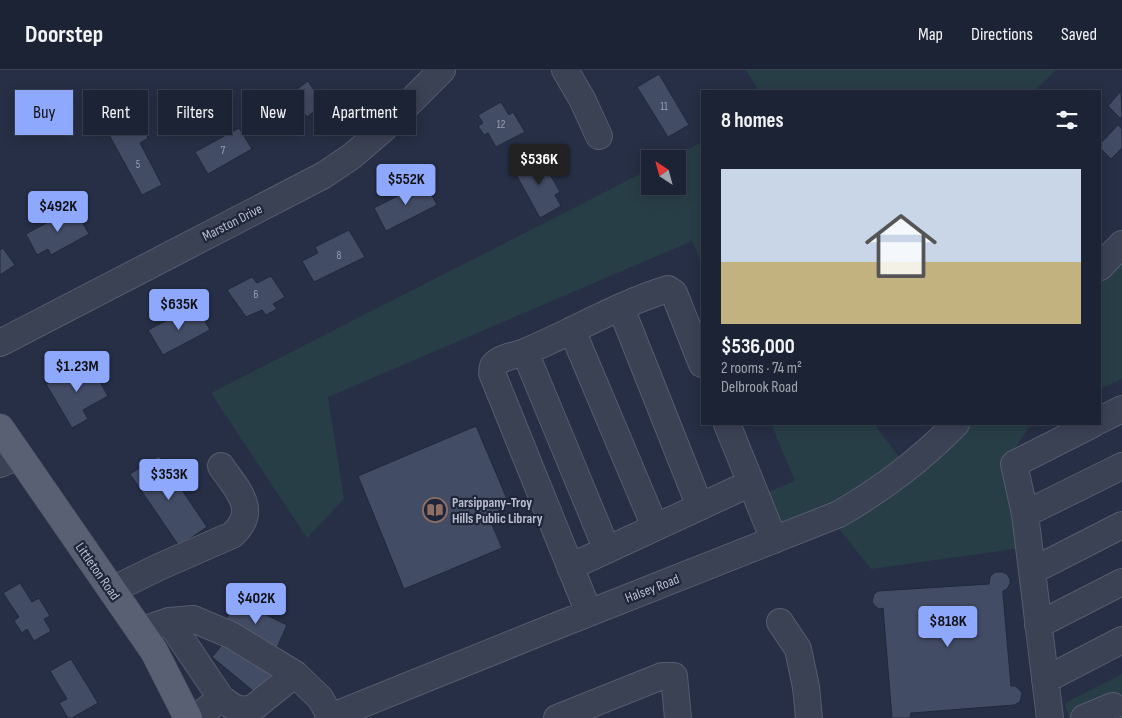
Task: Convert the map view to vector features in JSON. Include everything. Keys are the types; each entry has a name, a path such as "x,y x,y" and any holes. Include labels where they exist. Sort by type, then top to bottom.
{"main road":[{"name":"Littleton Road","path":"0,428 9,460 112,590 154,651 188,718"}],"street":[{"name":"Marston Drive","path":"0,343 324,175 352,156 381,131 442,70"},
{"path":"565,70 600,136"},
{"path":"1101,266 1122,244"},
{"path":"589,613 492,373 494,364 665,289 672,291 701,362"},
{"path":"621,308 700,507"},
{"path":"572,330 655,527"},
{"path":"525,352 607,550"},
{"path":"1101,420 1122,409"},
{"path":"727,425 774,540"},
{"name":"Halsey Road","path":"329,717 839,514 870,496 907,469 955,425"},
{"path":"1050,718 1025,514 1014,464 1091,425"},
{"path":"112,590 159,566 232,535 241,527 245,518 244,502 221,466"},
{"path":"1025,514 1122,466"},
{"path":"570,567 751,483"},
{"path":"1032,571 1122,525"},
{"path":"1038,625 1122,582"},
{"path":"140,631 169,621 193,619 231,635 295,674 320,698 329,717"},
{"path":"169,621 221,698 236,709 253,708 295,674"},
{"path":"780,622 798,649 806,687 809,718"},
{"path":"1045,680 1122,640"},
{"path":"557,718 662,676 674,676 678,718"},
{"path":"196,718 221,698"},
{"path":"1084,718 1113,706"}],"shaded area":[{"path":"746,70 1056,70 1035,90 758,90"},
{"path":"701,143 701,262 692,241 328,397 344,499 307,538 211,393 641,174 641,195 686,195 686,150"},
{"path":"1122,245 1122,379 1101,389 1101,267"},
{"path":"771,425 875,425 909,470 951,425 1030,425 1004,465 1021,548 871,569 829,516 786,534 766,493 795,481"},
{"path":"1122,674 1122,718 1069,718 1065,703"}],"building":[{"path":"659,74 689,125 668,137 637,87"},
{"path":"308,81 314,90 314,111 307,117 304,113 304,90 296,90"},
{"path":"1121,91 1122,117 1120,118 1108,106"},
{"path":"501,102 509,115 513,112 525,132 496,147 488,133 484,135 478,126 483,123 478,115"},
{"path":"1118,125 1122,129 1122,148 1111,159 1101,149 1101,143"},
{"path":"239,128 252,149 208,174 195,152 226,135 232,135 232,132"},
{"path":"109,135 146,135 148,138 140,143 162,185 142,195"},
{"path":"539,155 560,192 555,195 561,206 540,218 513,169"},
{"path":"425,182 437,205 386,231 374,208"},
{"path":"74,208 89,234 51,255 48,249 37,255 26,234"},
{"path":"349,230 365,257 314,282 302,261 318,253 315,247"},
{"path":"3,248 15,265 0,275 0,250"},
{"path":"271,276 285,297 273,304 277,309 266,315 262,310 246,317 227,290 252,277 257,283"},
{"path":"198,309 210,330 163,355 148,330 184,312 186,315"},
{"path":"88,362 108,396 83,410 88,419 72,428 46,384"},
{"name":"Parsippany-Troy Hills Public Library","path":"476,426 510,506 488,515 502,548 404,589 358,476"},
{"path":"159,456 207,527 179,546 130,474"},
{"path":"995,572 1007,574 1010,579 1010,584 1003,591 1003,594 1011,686 1015,686 1022,693 1020,702 1014,705 911,713 910,718 892,718 883,608 879,609 872,602 874,594 878,591 989,584 990,577"},
{"path":"20,583 32,602 39,598 50,616 44,619 51,631 34,641 27,629 22,633 14,621 19,617 3,593"},
{"path":"235,600 287,625 276,650 224,625"},
{"path":"228,638 274,676 258,695 212,657"},
{"path":"71,659 98,703 72,718 68,718 59,703 67,699 50,671"}],"place":[{"name":"Parsippany-Troy Hills Public Library","path":"435,510"}]}
